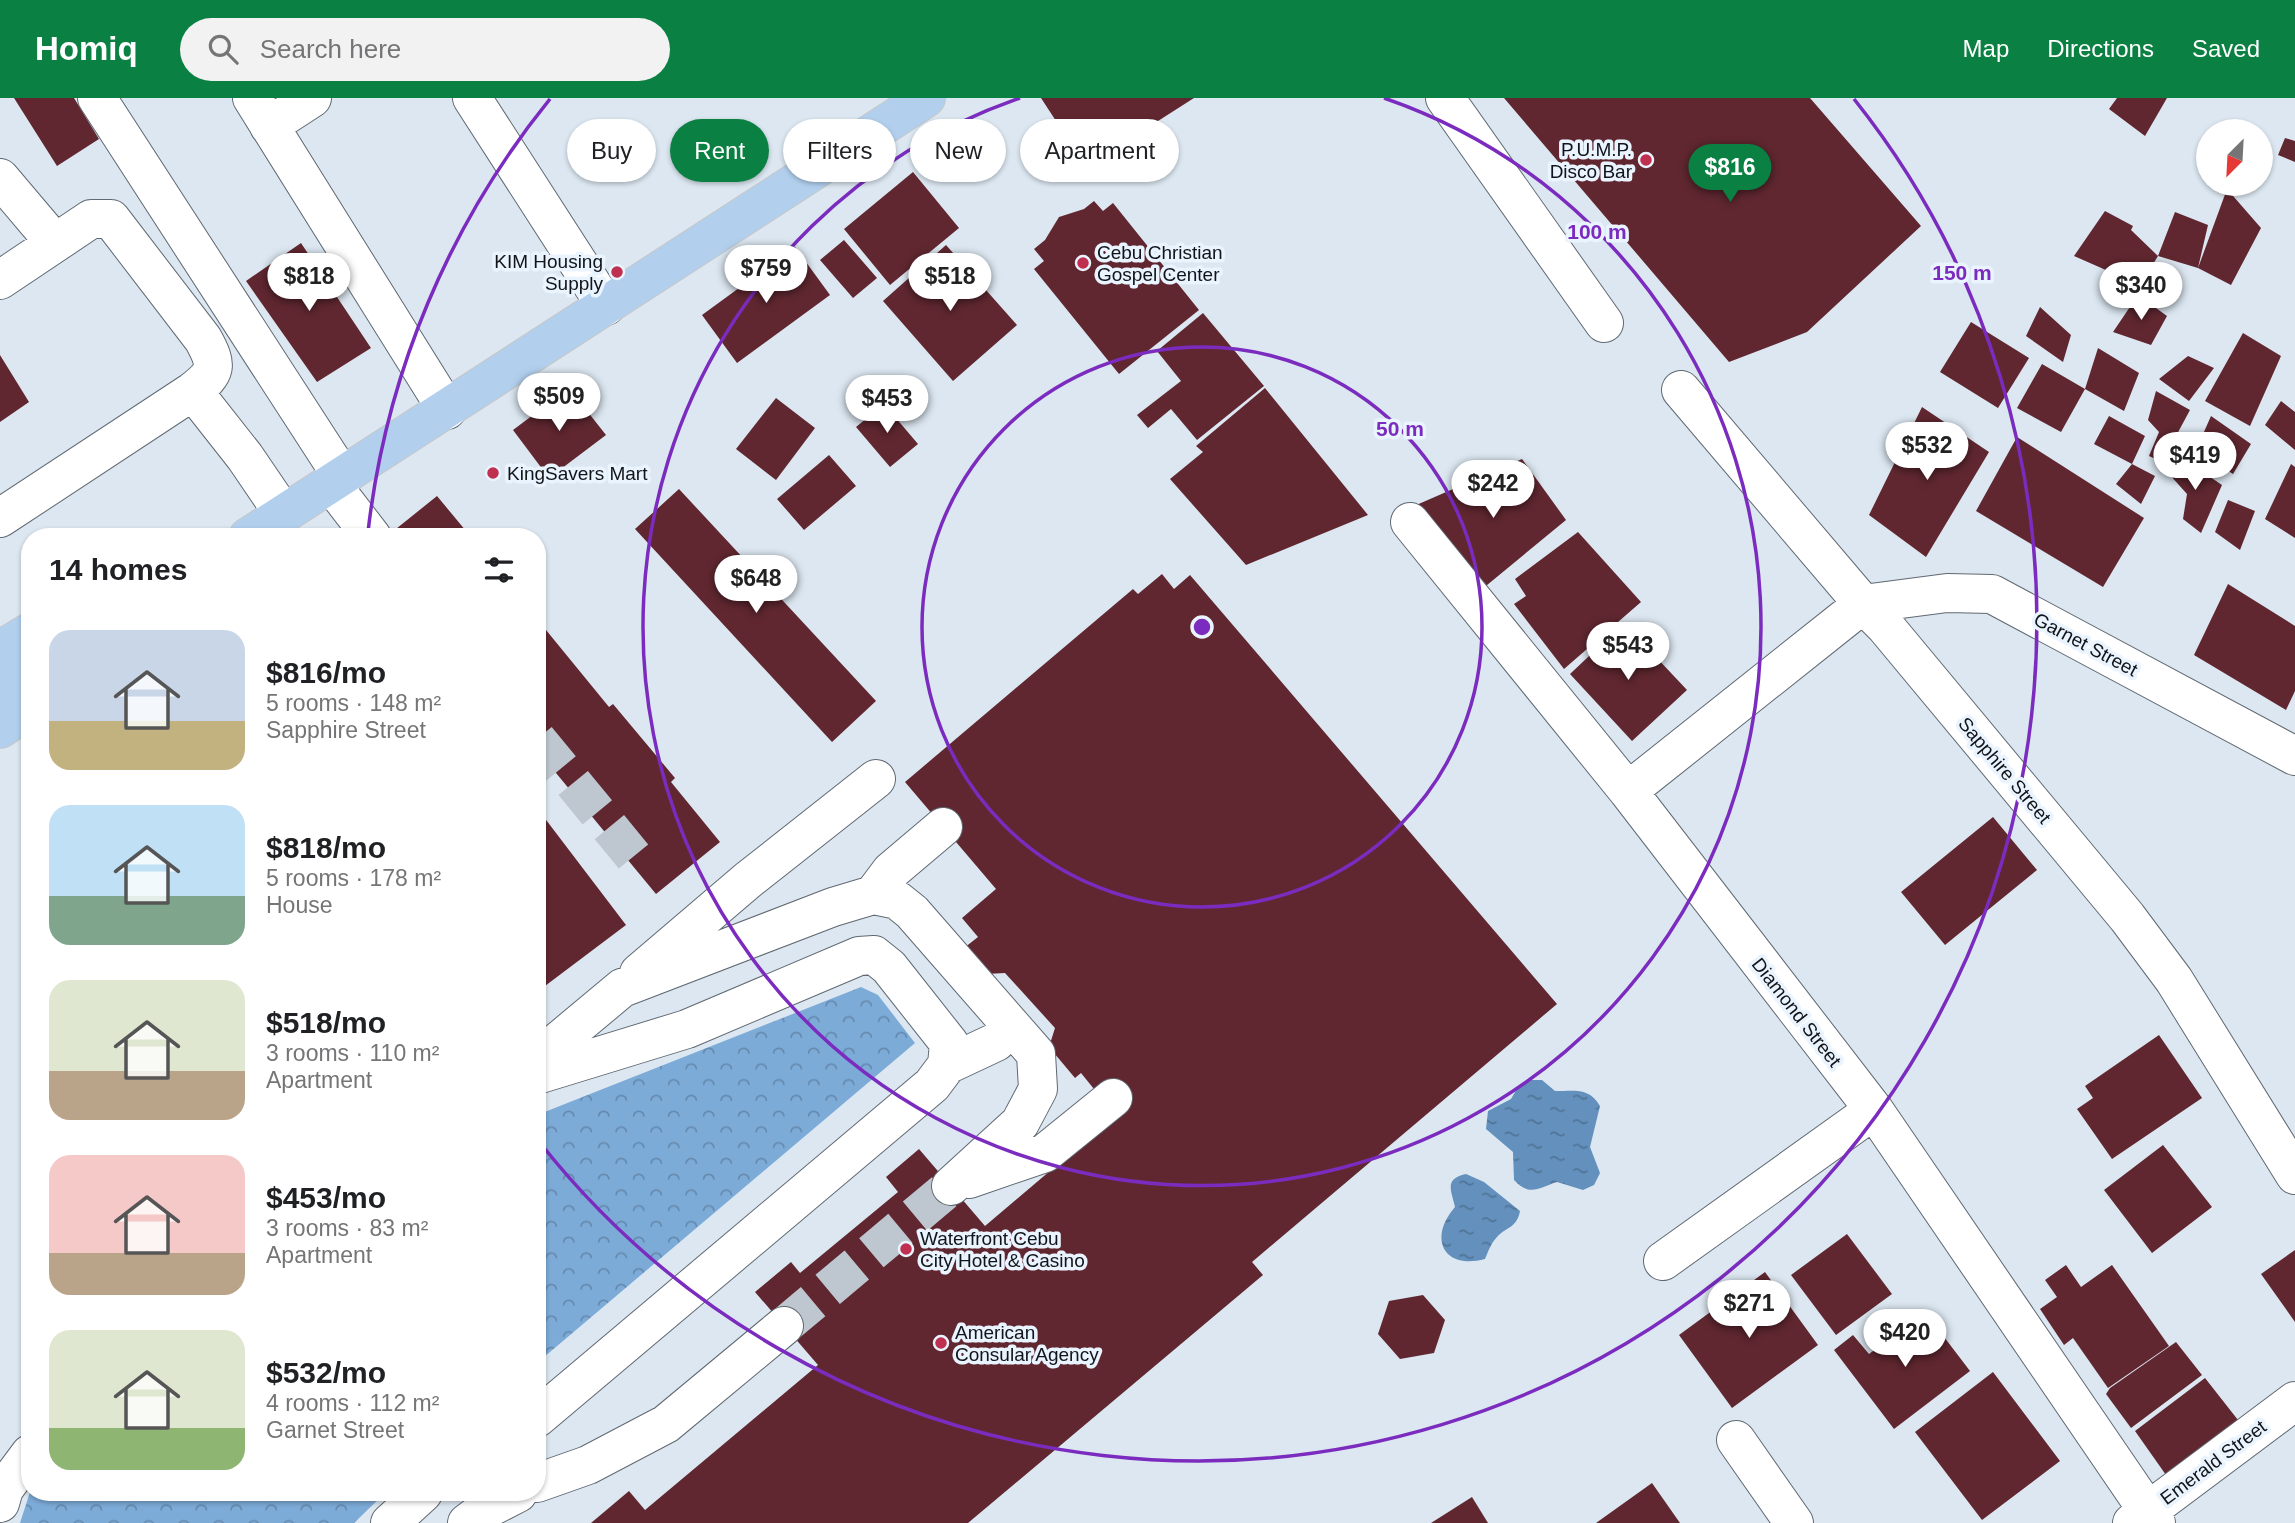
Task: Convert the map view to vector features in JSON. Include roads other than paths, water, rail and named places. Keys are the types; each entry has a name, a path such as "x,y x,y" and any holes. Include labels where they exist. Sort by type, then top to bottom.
{"main road":[{"path":"261,528 926,98"},
{"path":"0,650 21,637"},
{"path":"0,688 21,674"},
{"path":"0,729 21,715"}],"street":[{"path":"97,98 366,528"},
{"path":"312,98 261,112 447,410"},
{"path":"472,98 606,306"},
{"path":"1445,98 1604,323"},
{"path":"0,178 55,243"},
{"path":"0,280 91,219 111,219 203,339 212,356 213,374 193,391 0,518"},
{"name":"Sapphire Street","path":"1681,390 1863,604 1885,626 2135,927 2174,980 2295,1175"},
{"path":"193,391 245,457 283,513"},
{"name":"Diamond Street","path":"1410,522 1628,792 1874,1110 2145,1519"},
{"name":"Garnet Street","path":"1863,604 1947,593 1992,594 2295,756"},
{"path":"1628,792 1863,604"},
{"path":"546,1051 748,880 876,779"},
{"path":"873,895 891,871 943,827"},
{"path":"622,988 833,907 873,895 897,900 912,912 1036,1054 1038,1089 1020,1124 951,1186 1045,1153 1113,1098"},
{"path":"546,1072 687,1029 859,956 874,955 889,967 948,1043 947,1065"},
{"path":"546,1410 932,1085 947,1065 996,1042"},
{"path":"1663,1261 1874,1110"},
{"path":"546,1480 588,1465 666,1424 784,1326"},
{"name":"Emerald Street","path":"2145,1519 2295,1401"},
{"path":"1765,1523 1723,1442 1794,1523"},
{"path":"0,1503 4,1489 21,1466"},
{"path":"390,1523 414,1501"},
{"path":"467,1523 502,1501"}],"water":[{"path":"1527,1080 1542,1080 1555,1091 1586,1093 1600,1106 1590,1147 1600,1173 1594,1185 1583,1190 1557,1182 1530,1190 1514,1180 1513,1152 1486,1129 1488,1111 1511,1099 1518,1087"},
{"path":"1466,1174 1484,1182 1520,1211 1514,1224 1495,1239 1485,1259 1471,1261 1450,1256 1444,1249 1442,1240 1442,1230 1455,1207 1452,1182"}],"tunnel":[{"path":"546,750 643,868"},
{"path":"996,1042 1046,1019"},
{"path":"784,1326 951,1186"}],"place":[{"name":"P.U.M.P. Disco Bar","path":"1646,160"},
{"name":"Cebu Christian Gospel Center","path":"1083,263"},
{"name":"KIM Housing Supply","path":"617,272"},
{"name":"KingSavers Mart","path":"493,473"},
{"name":"Waterfront Cebu City Hotel & Casino","path":"906,1249"},
{"name":"American Consular Agency","path":"941,1343"}]}
